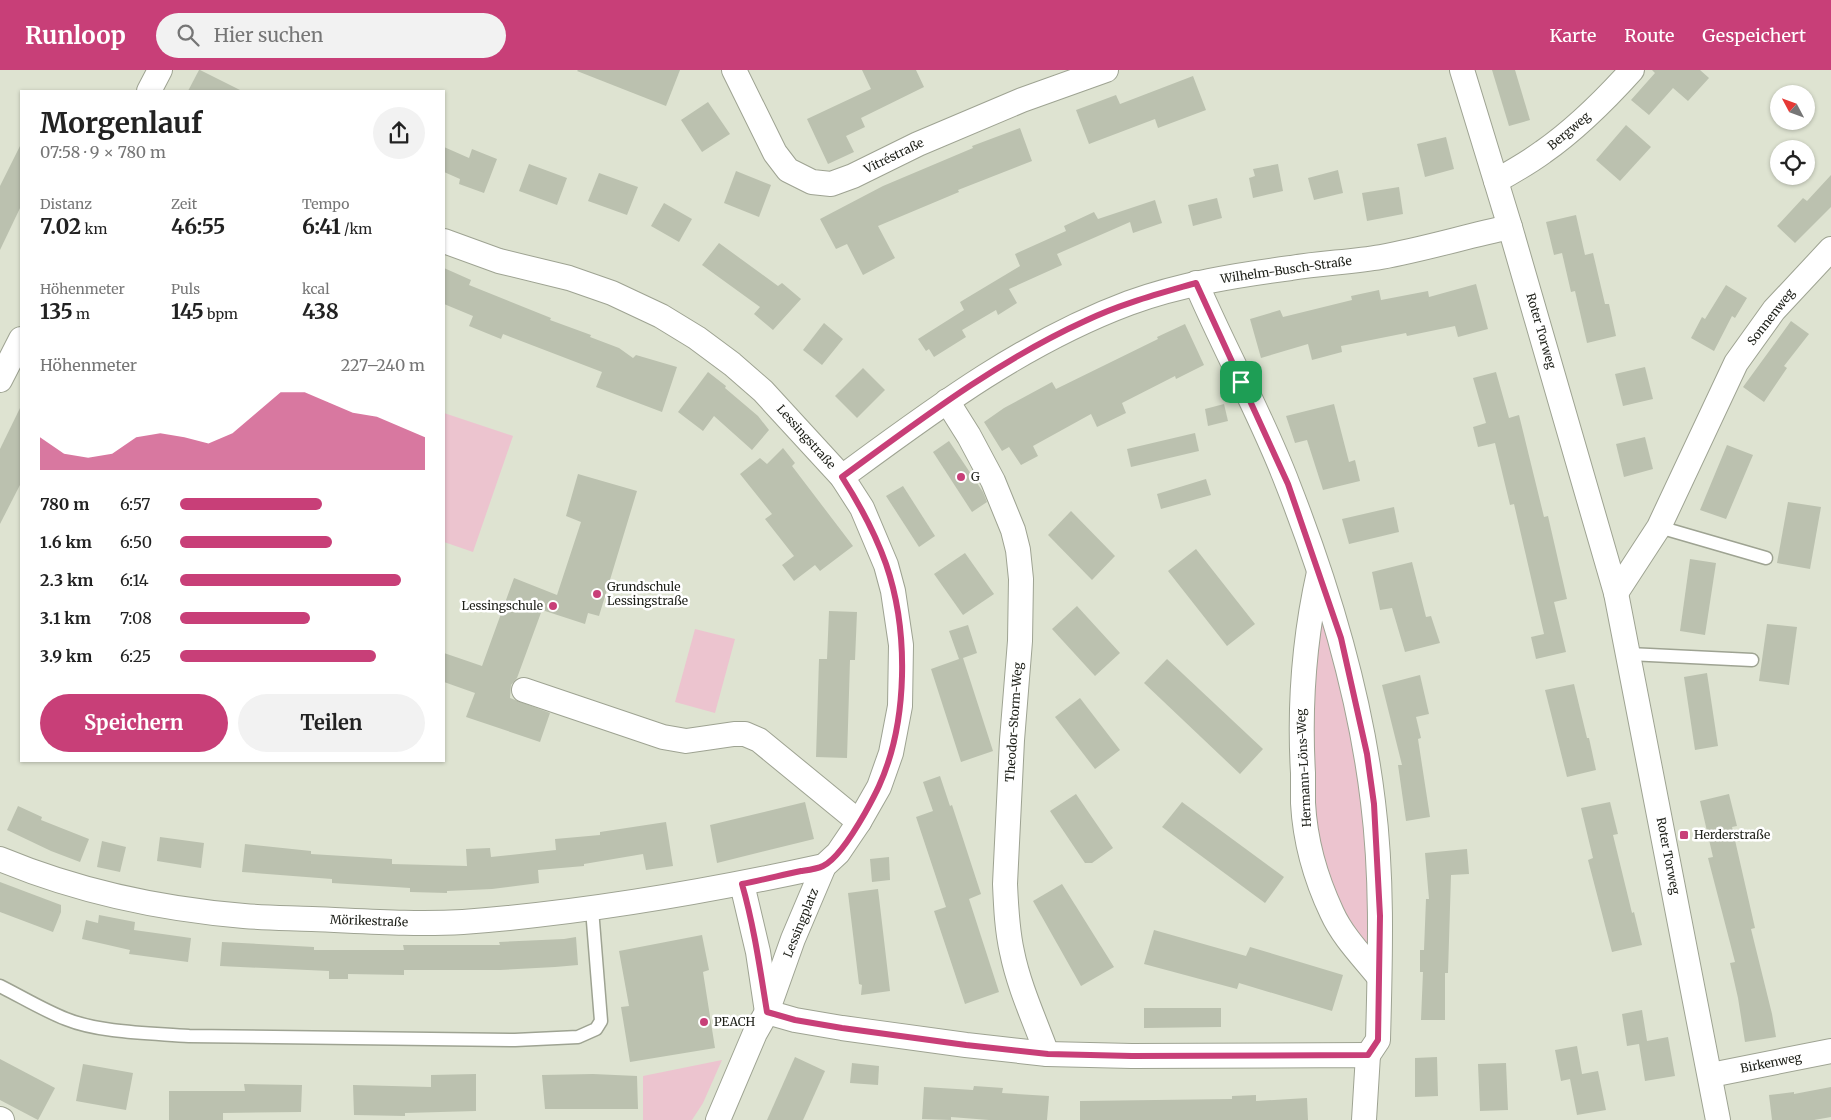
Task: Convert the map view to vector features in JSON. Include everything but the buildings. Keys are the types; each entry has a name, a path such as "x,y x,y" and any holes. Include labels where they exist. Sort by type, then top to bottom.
{"street":[{"path":"150,90 160,70"},
{"name":"Vitréstraße","path":"734,70 775,153 788,170 812,182 831,184 853,176 918,144 1022,100 1106,70"},
{"name":"Roter Torweg","path":"1462,70 1510,227 1616,593 1711,1075 1718,1120"},
{"name":"Bergweg","path":"1496,181 1542,153 1569,132 1616,88 1632,70"},
{"name":"Wilhelm-Busch-Straße","path":"842,477 992,370 1085,320 1130,302 1196,283 1290,268 1382,257 1510,227"},
{"name":"Lessingstraße","path":"445,241 499,261 569,278 612,293 661,316 697,338 764,391 842,477 862,508 886,565 893,591 901,645 900,706 891,753 879,787 838,853 824,866"},
{"name":"Sonnenweg","path":"1660,527 1736,363 1756,334 1795,287 1831,249"},
{"path":"1196,283 1280,466 1319,571 1341,638 1367,754 1374,804 1380,916 1378,1040 1368,1055 1364,1120"},
{"path":"0,380 12,345"},
{"name":"Theodor-Storm-Weg","path":"947,401 969,436 993,481 1013,530 1018,550 1021,580 1020,641 1012,740 1005,884 1006,907 1012,952 1018,977 1048,1054"},
{"path":"1616,593 1660,527"},
{"name":"Hermann-Löns-Weg","path":"1319,571 1304,652 1301,700 1300,734 1305,824 1312,858 1321,887 1333,915 1349,940 1379,977"},
{"path":"524,690 663,737 686,741 745,734 759,740 772,750 859,822"},
{"name":"Mörikestraße","path":"0,859 52,878 116,896 182,909 245,916 375,921 462,922 592,909 742,884"},
{"name":"Lessingplatz","path":"742,884 824,866"},
{"name":"Lessingplatz","path":"718,1120 755,1033 767,1012 793,939 824,866"},
{"path":"742,884 756,943 767,1012 795,1020 966,1045 1048,1054 1132,1056 1368,1055"},
{"name":"Birkenweg","path":"1711,1075 1831,1051"}],"lane":[{"path":"1660,527 1766,558"},
{"path":"1629,654 1752,660"},
{"path":"0,986 67,1020 103,1028 136,1032 188,1036 515,1040 578,1037 596,1029 601,1021 592,909"}],"shaded area":[{"path":"445,413 513,436 473,552 445,542"},
{"path":"1320,611 1359,751 1371,910 1367,946 1329,889 1317,858 1308,668"},
{"path":"695,629 735,639 715,713 675,702"},
{"path":"722,1060 703,1103 692,1120 643,1120 643,1076"}],"place":[{"name":"G","path":"961,477"},
{"name":"Grundschule Lessingstraße","path":"597,594"},
{"name":"Lessingschule","path":"553,606"},
{"name":"Herderstraße","path":"1684,835"},
{"name":"PEACH","path":"704,1022"}],"route":[{"path":"1196,283 1241,382 1288,484 1319,571 1341,638 1367,754 1374,804 1380,916 1378,1040 1368,1055 1132,1056 1048,1054 842,1028 795,1020 767,1012 758,952 742,884 824,866 838,853 851,835 879,787 891,753 900,706 901,645 893,591 874,533 862,508 842,477 992,370 1041,343 1085,320 1130,302 1196,283"}]}
